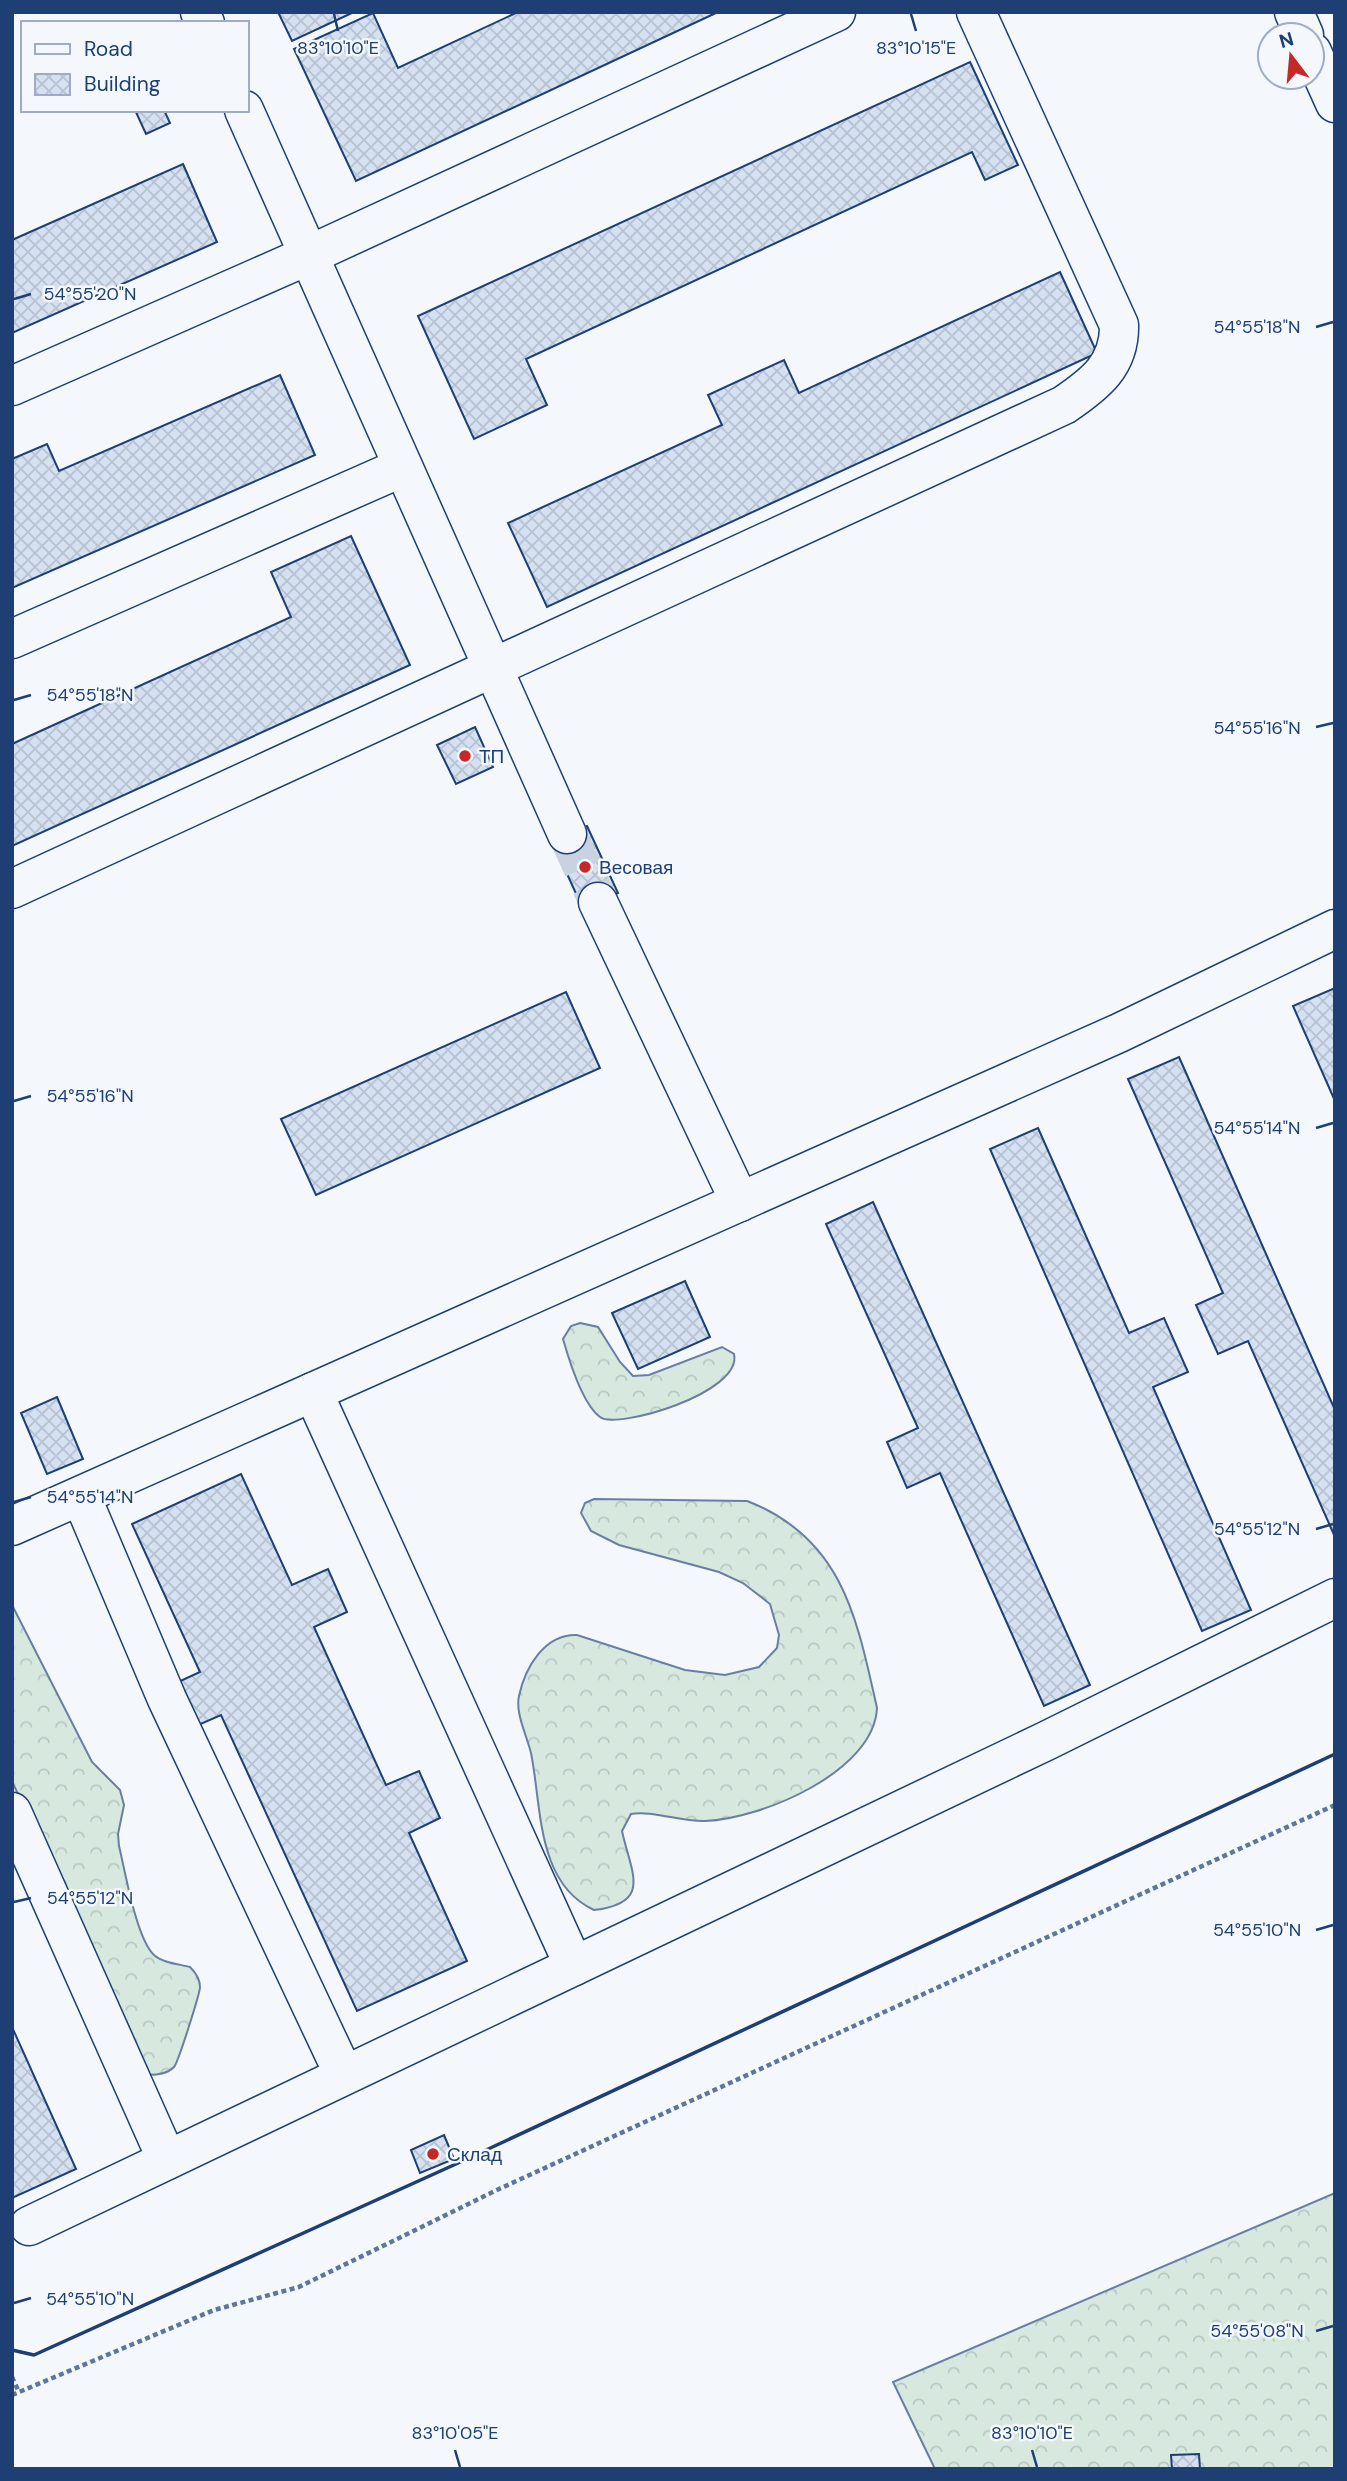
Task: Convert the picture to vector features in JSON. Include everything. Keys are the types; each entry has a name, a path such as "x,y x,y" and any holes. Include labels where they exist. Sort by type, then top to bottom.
{"lane":[{"path":"12,386 309,255 836,12"},
{"path":"12,889 1064,405 1093,384 1112,363 1119,342 1119,325 975,12"},
{"path":"1326,83 1335,103"},
{"path":"245,112 567,834"},
{"path":"12,639 404,467"},
{"path":"598,902 740,1202"},
{"path":"12,1526 1119,1033 1335,929"},
{"path":"313,1392 574,1966"},
{"path":"81,1496 177,1721 344,2075"},
{"path":"29,2226 1046,1741 1335,1598"},
{"path":"12,1812 167,2160"}],"path":[{"path":"12,2395 18,2390 214,2311 299,2287 512,2183 1335,1805"},
{"path":"12,2378 18,2390"}],"green space":[{"path":"580,1323 598,1327 620,1362 633,1376 649,1375 722,1347 734,1354 731,1368 719,1382 676,1405 629,1418 611,1420 600,1417 593,1411 582,1392 563,1339 571,1326"},
{"path":"594,1499 747,1501 779,1517 805,1536 825,1559 852,1613 877,1708 871,1731 857,1752 811,1788 783,1801 755,1812 705,1821 631,1814 622,1831 633,1873 631,1893 625,1901 594,1910 575,1898 561,1882 551,1863 545,1842 531,1753 518,1703 531,1664 546,1646 555,1640 577,1635 685,1670 725,1675 759,1667 777,1648 779,1635 770,1604 743,1583 719,1572 619,1545 591,1531 581,1513 585,1503"},
{"path":"12,1605 92,1762 120,1790 124,1805 118,1834 119,1846 142,1934 154,1955 171,1963 190,1967 199,1981 200,1987 180,2054 174,2067 165,2073 148,2075 142,2068 12,1781"},
{"path":"1335,2193 1335,2469 935,2469 893,2382"}],"building":[{"path":"278,12 354,12 292,41"},
{"path":"518,12 718,12 356,181 294,49 373,13 398,68"},
{"path":"970,62 1018,165 985,180 972,152 526,359 547,405 474,439 418,316"},
{"path":"136,112 165,112 170,123 146,134"},
{"path":"183,164 217,242 12,333 12,240"},
{"path":"1060,272 1097,353 547,607 508,523 722,425 708,395 784,360 799,393"},
{"path":"280,375 315,455 12,588 12,459 47,444 59,471"},
{"path":"351,536 410,665 12,846 12,744 291,617 271,572"},
{"name":"ТП","path":"475,727 493,767 456,784 437,745"},
{"name":"Весовая","path":"587,826 618,893 583,909 552,841"},
{"path":"1335,988 1335,1101 1293,1006"},
{"path":"566,992 600,1068 316,1195 281,1119"},
{"path":"1179,1057 1335,1410 1335,1537 1248,1341 1218,1354 1196,1305 1223,1293 1128,1079"},
{"path":"1038,1128 1129,1333 1164,1318 1188,1372 1153,1387 1251,1610 1202,1631 990,1149"},
{"path":"873,1202 1090,1685 1044,1706 940,1473 907,1488 887,1442 918,1428 826,1224"},
{"path":"685,1281 710,1337 638,1369 612,1313"},
{"path":"57,1397 83,1459 47,1474 21,1413"},
{"path":"241,1474 292,1585 328,1569 347,1612 314,1627 386,1785 419,1771 440,1818 409,1833 467,1961 357,2011 221,1715 196,1726 176,1683 200,1672 132,1524"},
{"path":"12,2027 76,2169 12,2198"},
{"name":"Склад","path":"444,2135 454,2159 420,2173 411,2150"},
{"path":"1199,2454 1200,2469 1172,2469 1171,2455"}],"tunnel":[{"path":"567,834 598,902"}],"wall":[{"path":"12,2350 34,2355 456,2164 1335,1754"}],"place":[{"name":"ТП","path":"465,756"},
{"name":"Весовая","path":"585,867"},
{"name":"Склад","path":"433,2154"}]}
